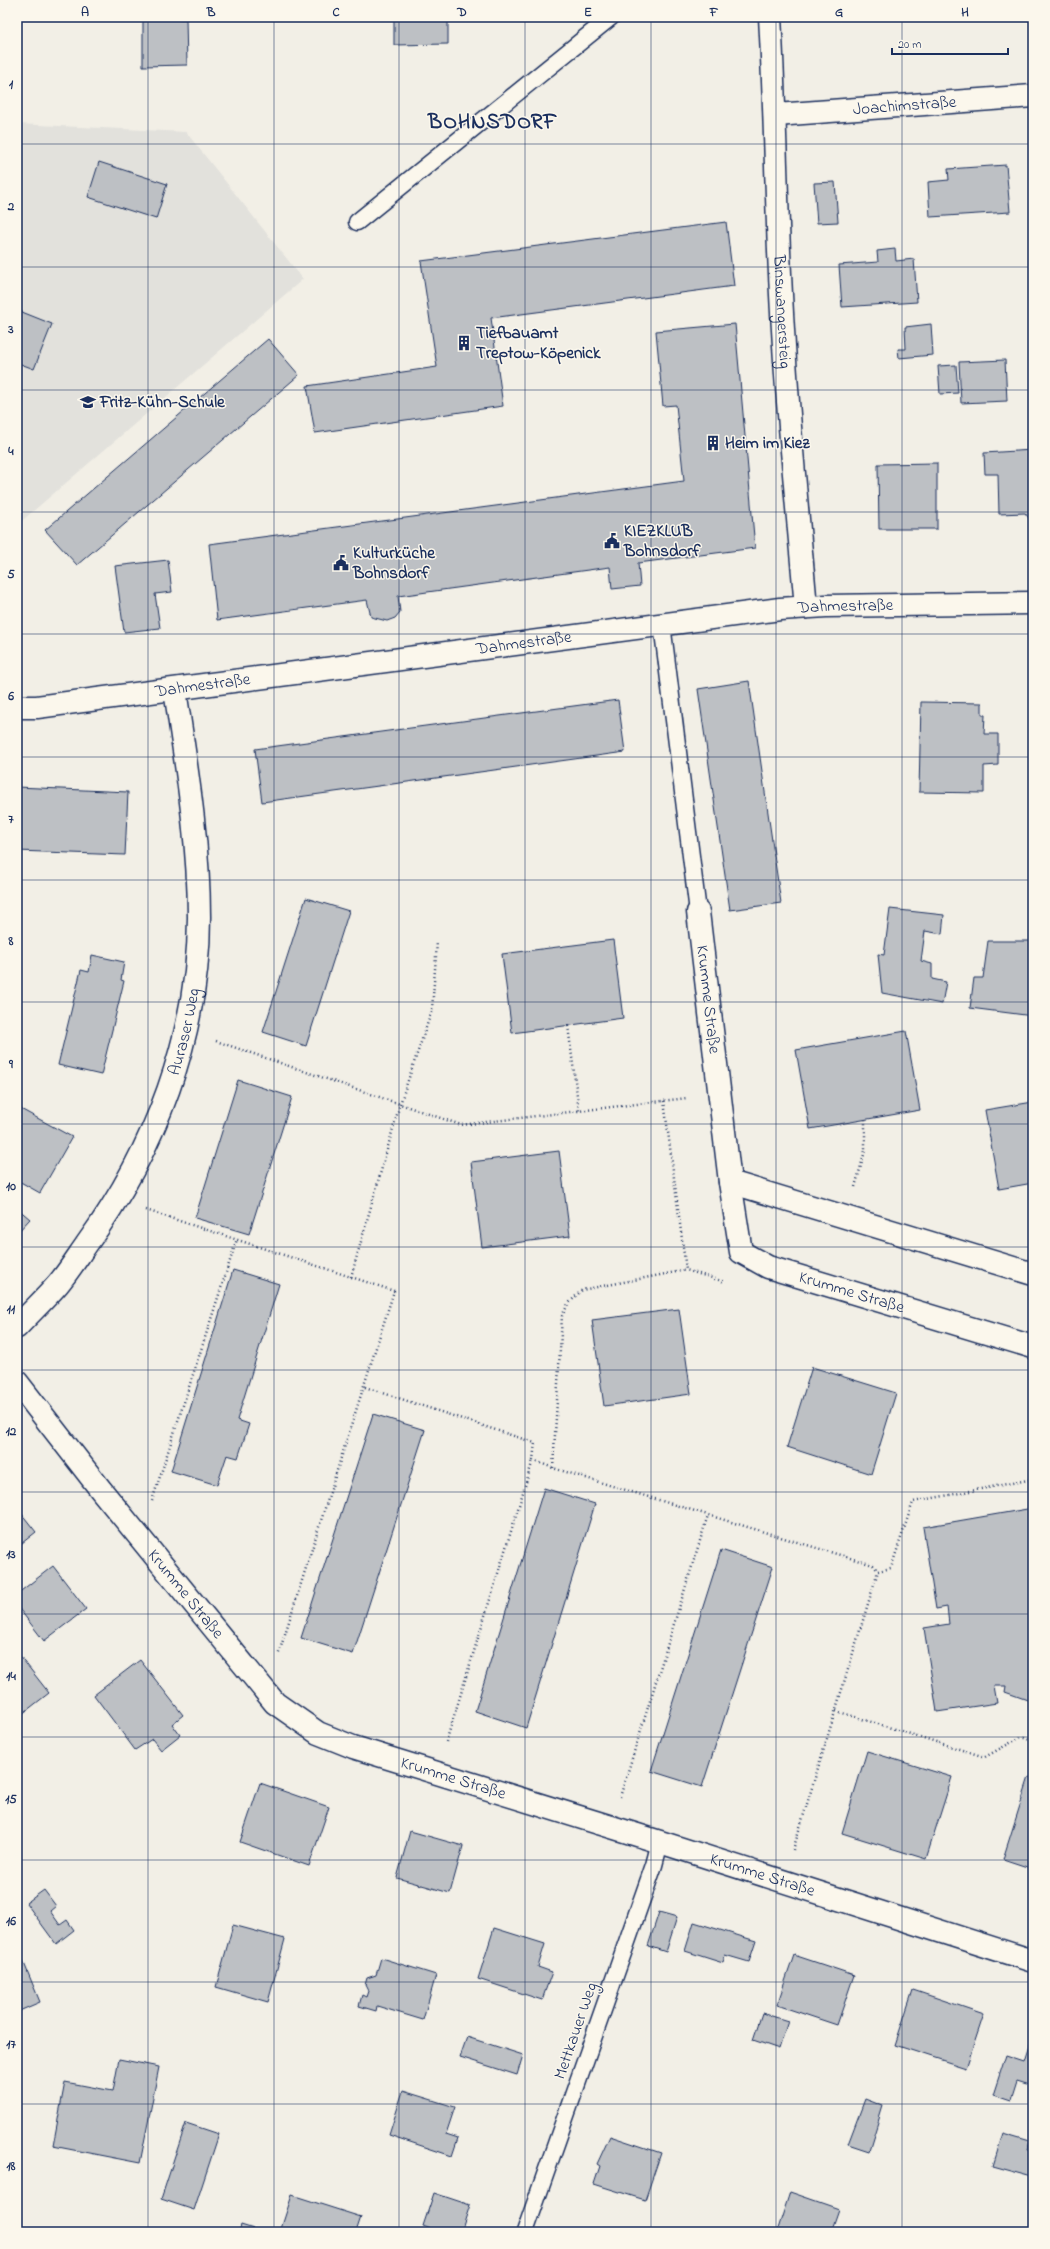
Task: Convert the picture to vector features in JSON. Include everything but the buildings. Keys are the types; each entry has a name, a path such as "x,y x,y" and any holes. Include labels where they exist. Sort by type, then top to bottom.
{"street":[{"name":"Binswangersteig","path":"770,17 776,115 780,274 789,417 806,607"},
{"name":"Joachimstraße","path":"776,115 1033,96"},
{"name":"Dahmestraße","path":"17,707 37,707 175,690 662,624 806,607 1033,603"},
{"name":"Auraser Weg","path":"17,1326 59,1283 126,1185 168,1094 182,1048 197,964 199,918 198,870 175,690"},
{"name":"Krumme Straße","path":"698,912 730,1182 741,1252 768,1267 1033,1347"},
{"path":"730,1182 1033,1274"},
{"name":"Krumme Straße","path":"17,1382 101,1490 275,1703 318,1733 353,1747 660,1842 1033,1961"}],"lane":[{"path":"357,222 611,17"},
{"path":"662,624 698,912"},
{"name":"Mettkauer Weg","path":"525,2232 649,1880 660,1842"}],"path":[{"path":"351,1277 400,1104 432,1010 437,942"},
{"path":"568,1026 579,1111"},
{"path":"209,1039 461,1125 719,1093"},
{"path":"847,1217 866,1151 865,1119"},
{"path":"145,1210 394,1291 365,1387 278,1656 274,1659"},
{"path":"150,1508 236,1239"},
{"path":"553,1468 562,1316 568,1304 582,1290 686,1270"},
{"path":"365,1387 535,1443 533,1460 445,1744"},
{"path":"533,1460 553,1468 873,1565 878,1572"},
{"path":"878,1572 891,1568 913,1502 1033,1479"},
{"path":"619,1801 708,1515"},
{"path":"792,1854 878,1572"},
{"path":"836,1711 985,1757 1022,1738 1033,1741"}],"shaded area":[{"name":"Fritz-Kühn-Schule","path":"17,124 186,132 303,279 17,525"}],"place":[{"name":"Tiefbauamt Treptow-Köpenick","path":"464,343"},
{"name":"Fritz-Kühn-Schule","path":"88,402"},
{"name":"Heim im Kiez","path":"713,443"},
{"name":"KIEZKLUB Bohnsdorf","path":"612,541"},
{"name":"Kulturküche Bohnsdorf","path":"341,563"}],"district":[{"name":"BOHNSDORF","path":"493,123"}]}
